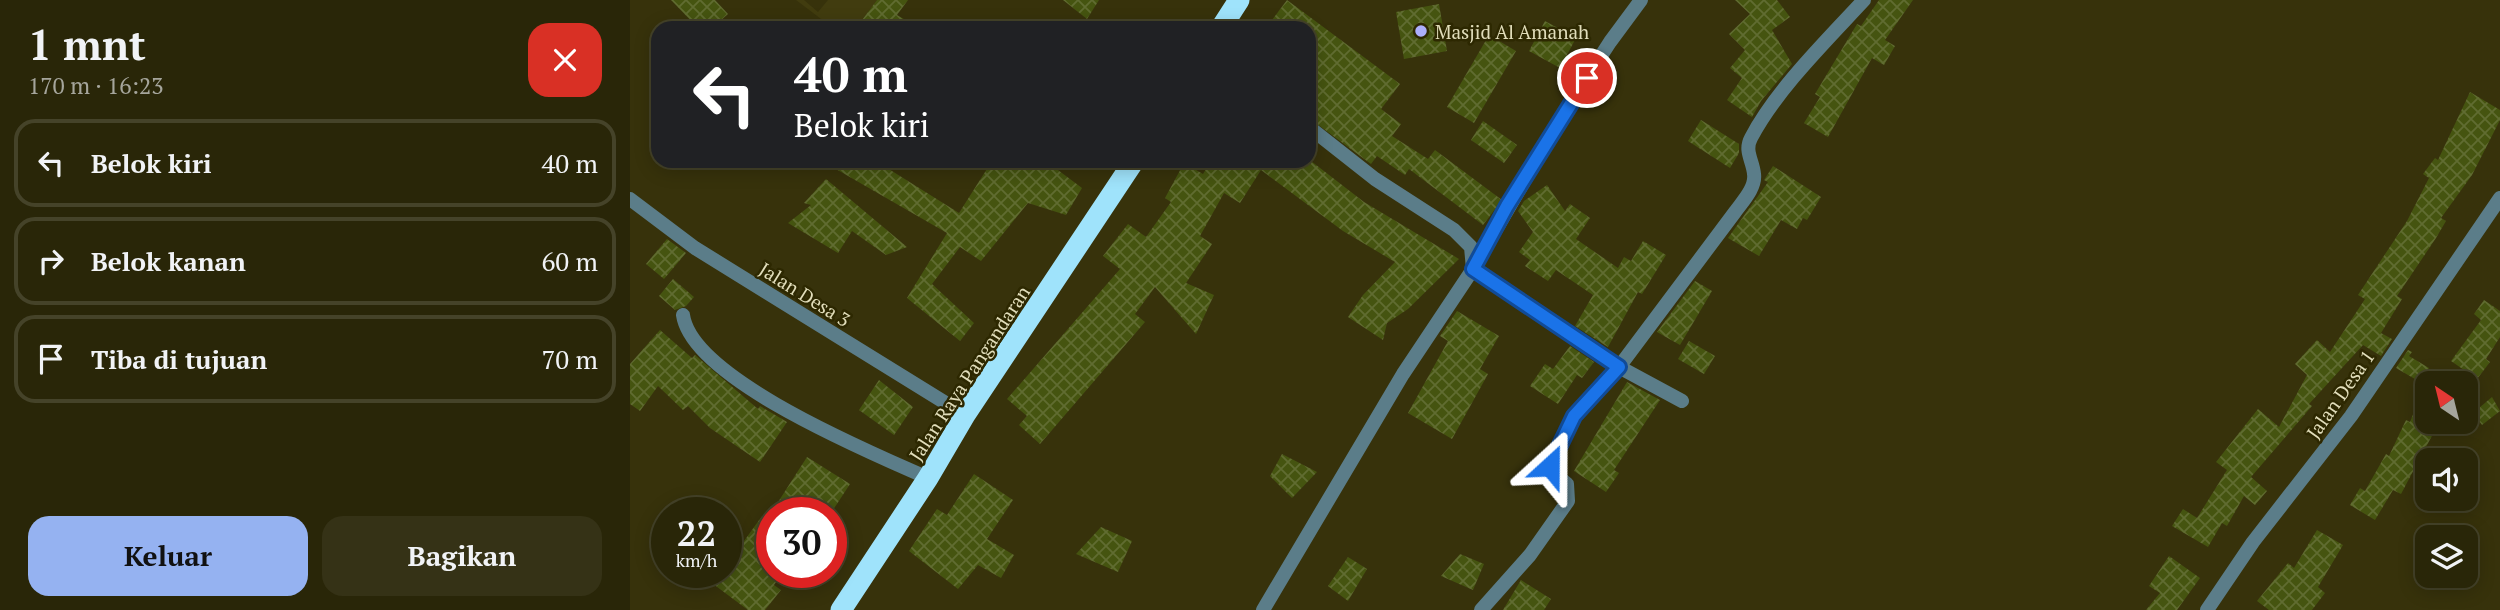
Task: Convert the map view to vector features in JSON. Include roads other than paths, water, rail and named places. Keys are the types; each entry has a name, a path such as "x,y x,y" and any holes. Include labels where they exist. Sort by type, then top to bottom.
{"highway":[{"path":"1226,21 1239,0"},
{"name":"Jalan Raya Pangandaran","path":"841,610 928,478 965,415 1129,168"}],"street":[{"path":"1263,610 1397,384 1473,269 1564,113 1641,0"},
{"path":"1482,610 1530,555 1569,501 1567,484 1551,471 1553,457 1574,416 1619,367 1753,186 1754,175 1748,159 1749,140 1805,64 1864,0"},
{"path":"1316,133 1375,179 1454,230 1471,247 1473,269"},
{"name":"Jalan Desa 1","path":"2207,610 2253,542 2351,416 2500,198"},
{"name":"Jalan Desa 3","path":"630,199 695,248 965,415"},
{"path":"1473,269 1619,367 1682,401"},
{"path":"683,315 685,329 699,345 739,380 795,418 928,478"}],"place":[{"name":"Masjid Al Amanah","path":"1421,31"}]}
